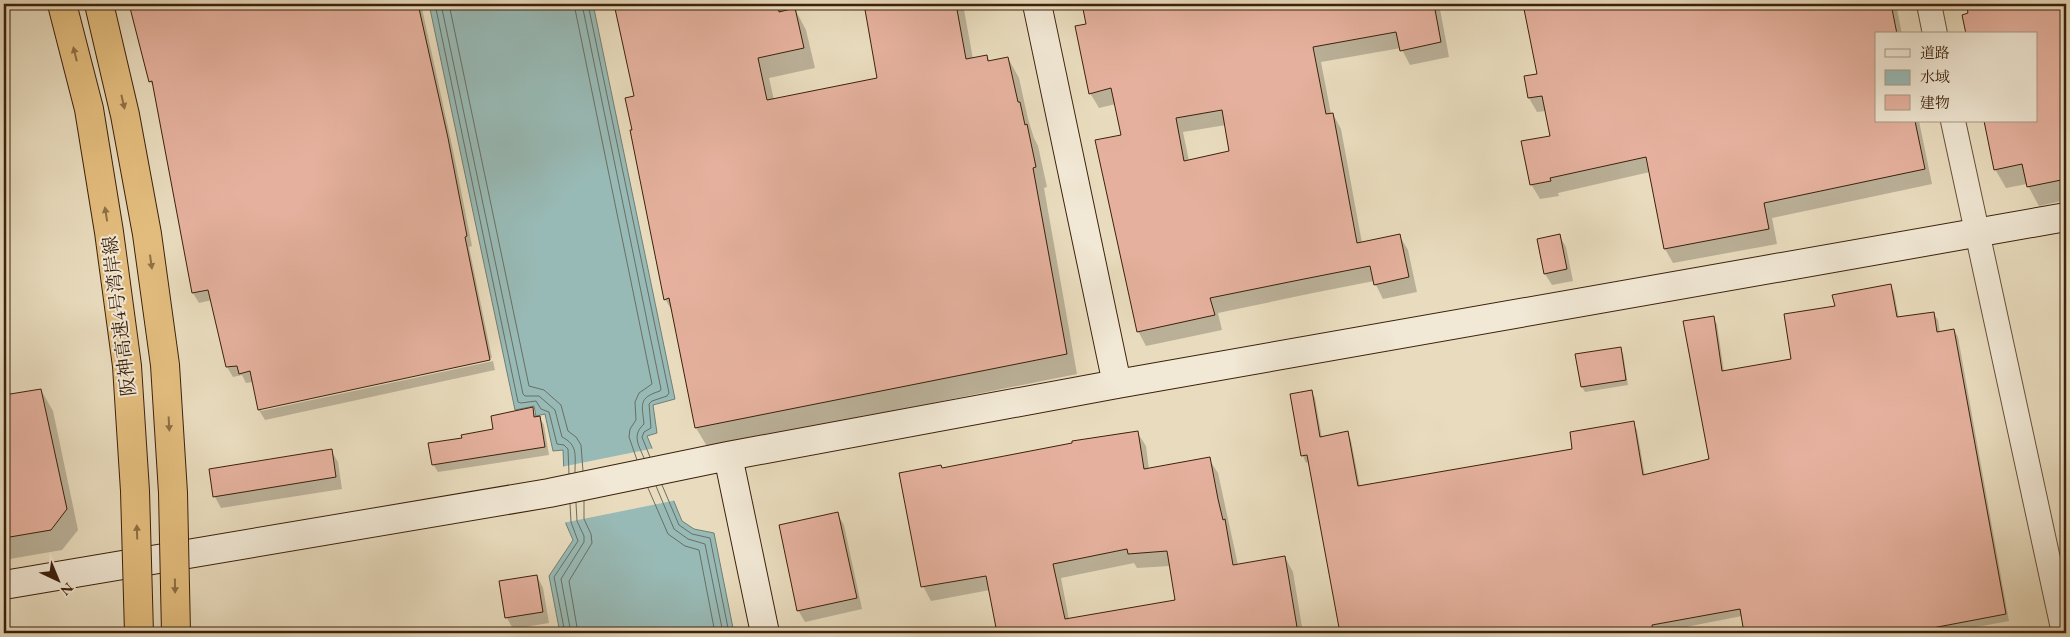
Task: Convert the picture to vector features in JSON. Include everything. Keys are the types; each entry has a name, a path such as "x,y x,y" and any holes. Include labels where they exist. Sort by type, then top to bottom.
{"highway":[{"name":"阪神高速4号湾岸線","path":"62,4 89,109 109,232 127,366 136,491 139,633"},
{"name":"阪神高速4号湾岸線","path":"99,4 126,114 147,234 165,365 173,493 176,633"}],"street":[{"path":"1037,4 1117,384"},
{"path":"1929,4 1935,32"},
{"path":"1953,122 2064,633"},
{"path":"4,586 549,493 728,456 1117,384 2066,218"},
{"path":"728,456 765,633"}],"water":[{"path":"429,4 593,4 675,399 653,405 657,433 647,436 682,521 694,529 714,533 734,633 560,633 549,576 573,540 566,524 563,450 553,451 545,414 536,416 534,406 515,410"}],"pier":[{"path":"655,448 677,500 563,523 561,467"}],"building":[{"path":"129,4 418,4 448,138 467,236 465,237 490,360 258,410 250,371 239,374 237,366 226,367 208,290 192,293 152,81 149,82"},
{"path":"614,4 748,4 749,8 778,4 779,12 795,8 804,48 758,58 767,100 877,78 864,4 956,4 966,59 987,55 988,61 1008,57 1018,102 1020,102 1025,125 1027,124 1036,167 1033,168 1067,354 695,428 669,298 664,300 630,130 632,130 625,98 634,96"},
{"path":"1082,4 1434,4 1441,42 1400,51 1396,32 1313,47 1326,114 1333,113 1357,243 1400,234 1409,277 1374,285 1370,266 1210,298 1215,315 1137,332 1095,140 1121,135 1111,88 1089,94 1075,26 1086,24","holes":["1222,110 1229,151 1184,161 1176,118"]},
{"path":"1523,4 1891,4 1897,32 1875,32 1875,122 1915,122 1925,169 1764,203 1769,229 1664,249 1646,157 1550,178 1551,181 1530,185 1521,141 1550,136 1542,96 1528,98 1524,76 1537,74"},
{"path":"1966,4 2066,4 2066,179 2027,187 2022,164 1994,170 1984,122 2038,122 2038,32 1966,32 1962,15 1968,13"},
{"path":"1560,234 1567,269 1544,274 1537,239"},
{"path":"1891,284 1897,317 1934,312 1937,332 1954,329 2006,614 1906,633 1744,633 1740,609 1652,625 1653,633 1340,633 1307,455 1301,456 1290,394 1312,390 1320,437 1348,431 1358,486 1572,449 1570,432 1634,421 1643,475 1709,459 1683,321 1714,316 1722,371 1791,359 1784,314 1835,306 1832,295"},
{"path":"1621,347 1626,380 1581,387 1575,354"},
{"path":"41,389 67,509 51,530 4,538 4,395"},
{"path":"533,407 534,417 540,416 545,447 432,465 428,443 462,438 461,435 493,429 491,416"},
{"path":"1138,431 1144,469 1210,457 1223,520 1225,519 1233,565 1285,556 1298,633 997,633 986,576 921,587 899,473 941,465 942,468 1072,443 1072,441","holes":["1127,549 1128,554 1167,551 1175,600 1065,619 1053,564"]},
{"path":"332,449 336,477 213,497 209,469"},
{"path":"838,512 857,598 797,611 779,525"},
{"path":"537,575 543,612 505,618 499,581"}]}
